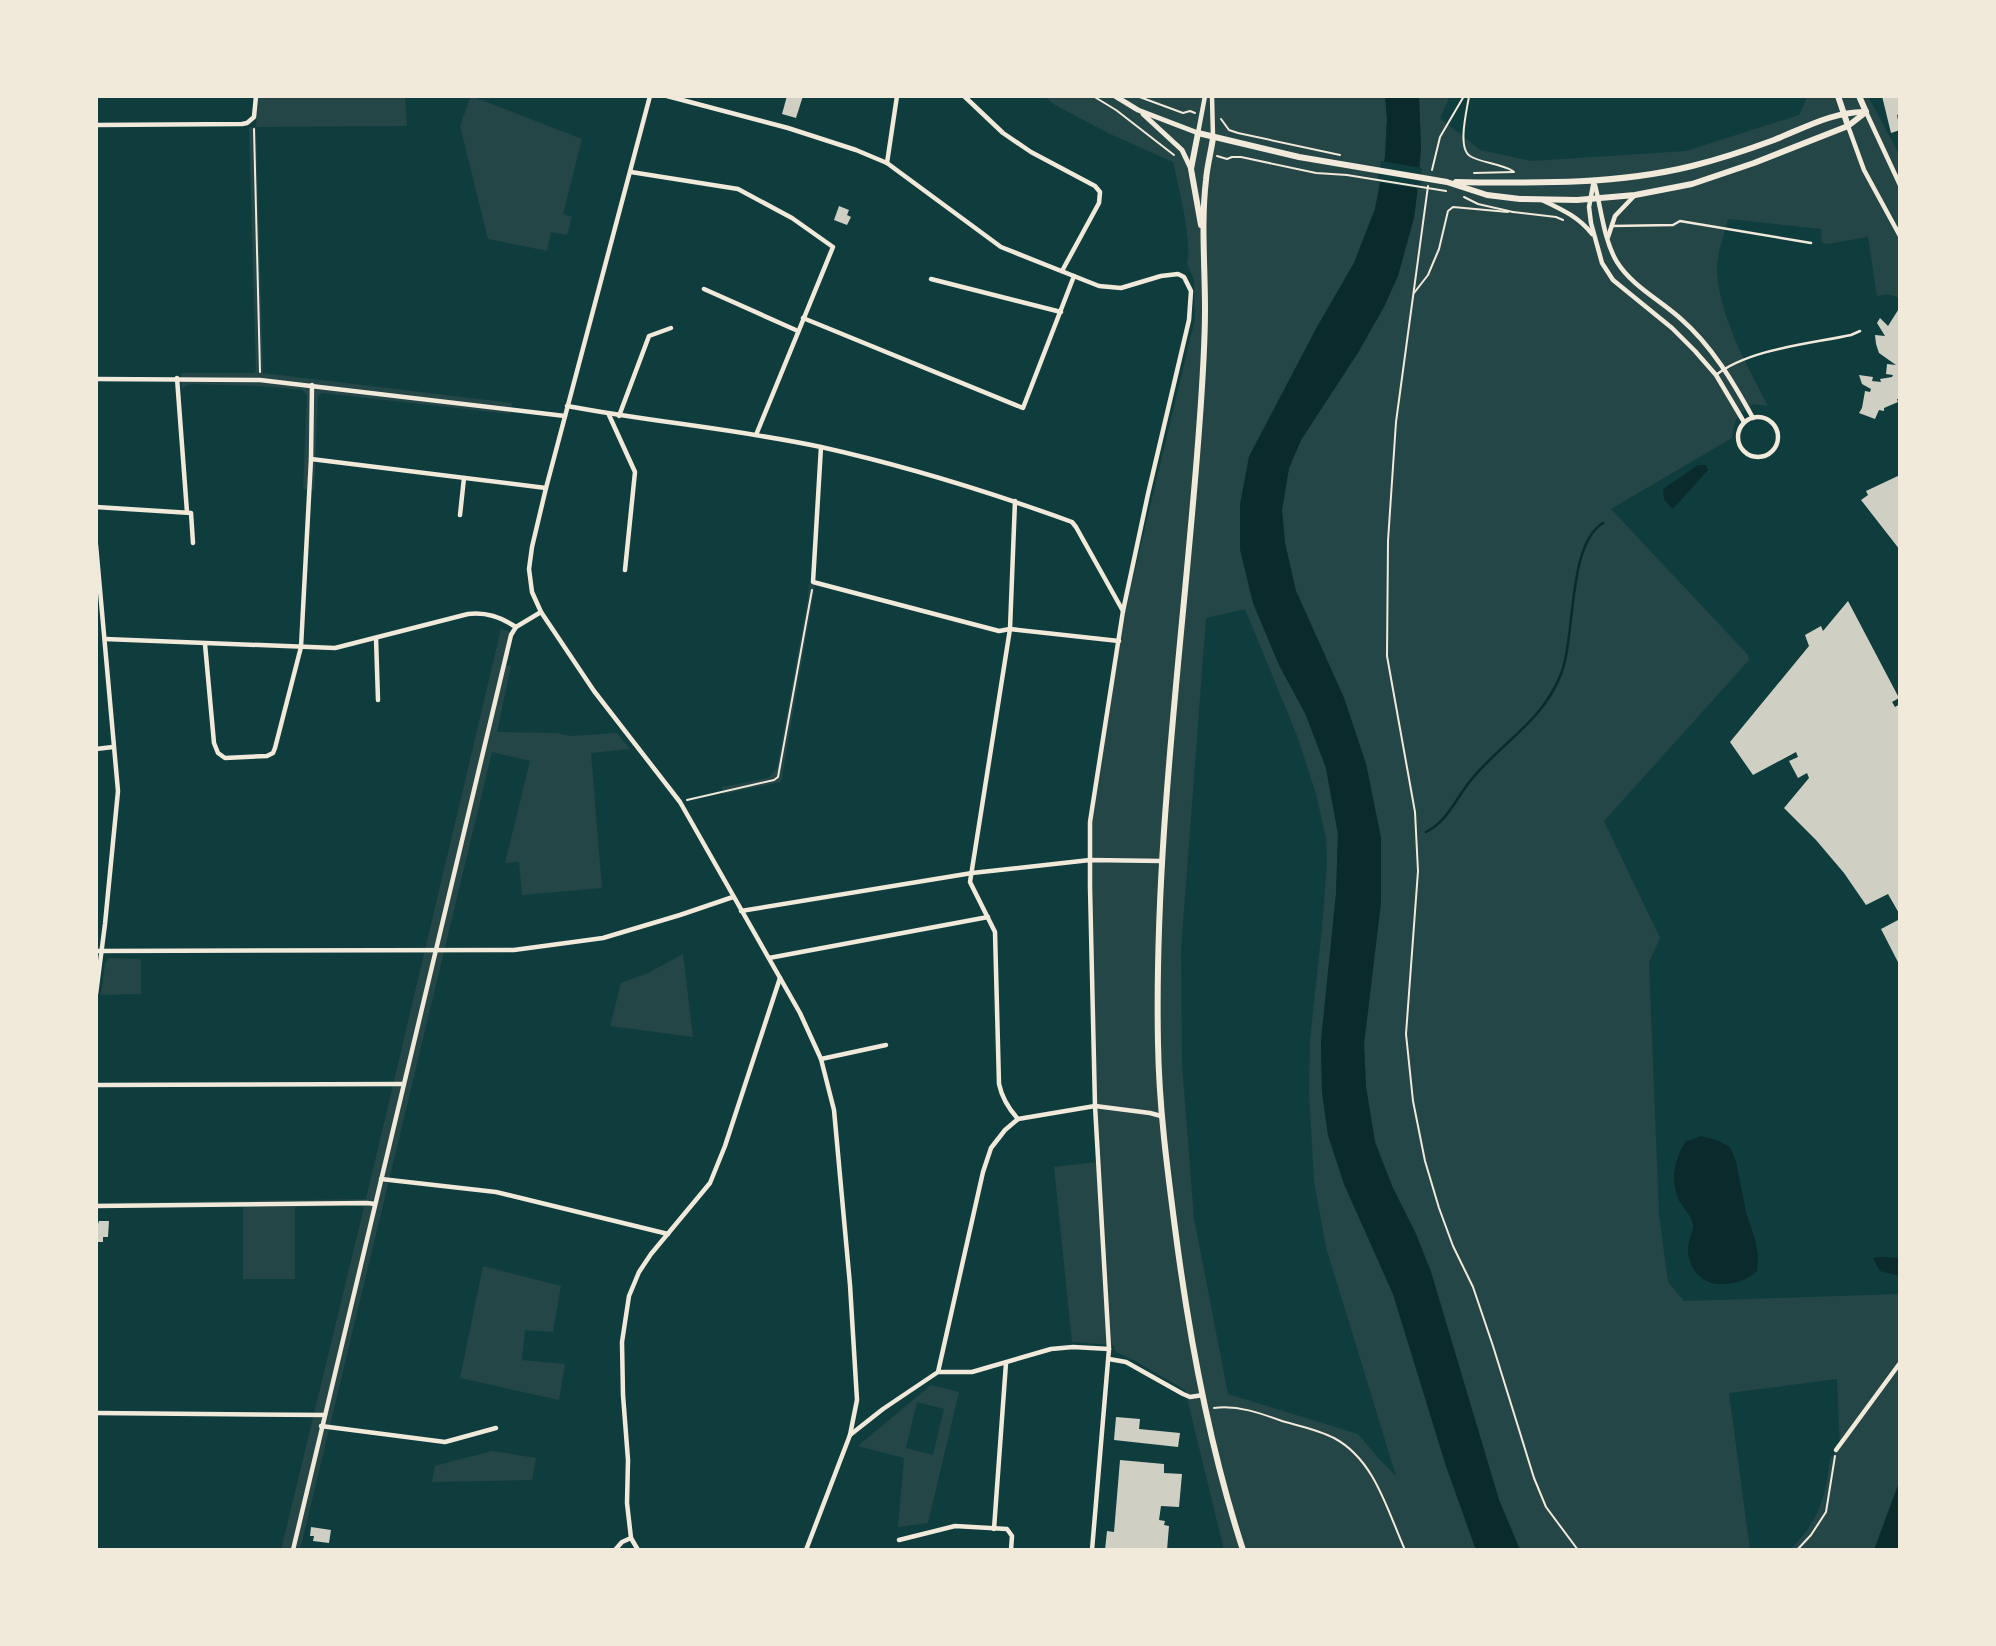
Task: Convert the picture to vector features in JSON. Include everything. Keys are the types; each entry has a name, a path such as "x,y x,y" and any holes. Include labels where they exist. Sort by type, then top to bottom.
{"main road":[{"path":"1838,96 1848,126"},
{"path":"1859,96 1866,112"},
{"path":"1447,182 1594,180 1656,173 1721,158 1843,113 1866,112"},
{"path":"1204,237 1191,169 1198,133 1300,158 1447,182 1487,195 1541,200 1598,199 1692,184 1848,126 1866,112"},
{"path":"1213,138 1205,181 1205,313 1199,428 1172,726 1163,861 1158,1044 1161,1116 1180,1269 1197,1370 1217,1458 1243,1550"}],"street":[{"path":"96,125 242,124 254,117 256,96"},
{"path":"650,96 545,488 529,569 532,592 541,612 594,691 680,802 800,1013 821,1059 834,1110 857,1400 850,1435 806,1550"},
{"path":"667,96 788,128 887,163 1001,247 1099,286 1121,288 1161,276 1178,274 1188,281 1191,291 1189,320 1123,611 1090,822 1095,1106 1109,1349 1092,1550"},
{"path":"887,163 897,96"},
{"path":"964,96 1003,133 1031,152 1095,186 1100,192 1099,203 1062,271"},
{"path":"1115,96 1138,110 1198,133 1205,96"},
{"path":"1212,96 1213,138"},
{"path":"1138,110 1182,150 1191,169"},
{"path":"1866,112 1900,184"},
{"path":"1848,126 1864,170 1900,236"},
{"path":"631,172 738,189 792,218 833,247 756,435"},
{"path":"1594,180 1616,260 1626,274 1681,319 1705,344 1724,369 1753,418"},
{"path":"1594,180 1590,215 1602,263 1613,280 1672,328 1695,351 1716,376 1744,422"},
{"path":"1608,237 1615,215 1635,195"},
{"path":"1541,200 1574,216 1594,237"},
{"path":"803,318 1023,408 1074,276"},
{"path":"931,279 1061,312"},
{"path":"704,289 797,331"},
{"path":"619,416 649,336 671,328"},
{"path":"177,378 187,512"},
{"path":"96,379 260,380 565,416"},
{"path":"205,644 214,743 218,753 225,758 267,756 275,748 301,648 312,385"},
{"path":"567,406 821,447 1015,501 1072,522 1123,611"},
{"path":"609,414 635,472 625,570"},
{"path":"1763,418 1772,423 1777,431 1777,442 1773,451 1758,457 1743,451 1738,436 1744,422 1763,418"},
{"path":"821,447 813,582 999,631 1010,629 1119,641"},
{"path":"310,459 545,488"},
{"path":"460,515 464,478"},
{"path":"1015,501 1010,629 970,882 995,932 999,1084 1007,1107 1018,1119"},
{"path":"96,507 191,513 194,543"},
{"path":"96,545 118,791 96,994"},
{"path":"293,1550 510,635 516,627 541,612"},
{"path":"104,639 335,648 468,614 493,615 516,627"},
{"path":"376,638 378,699"},
{"path":"96,749 113,747"},
{"path":"741,911 972,873 1090,860 1163,861"},
{"path":"99,951 514,950 603,938 733,897"},
{"path":"769,958 988,917"},
{"path":"638,1550 631,1538 627,1503 628,1460 622,1342 629,1296 643,1266 710,1183 725,1146 780,978"},
{"path":"821,1059 886,1045"},
{"path":"96,1085 404,1084"},
{"path":"938,1372 983,1172 991,1148 1005,1130 1018,1119 1095,1106 1161,1116"},
{"path":"381,1179 496,1192 668,1234"},
{"path":"96,1206 374,1204"},
{"path":"850,1435 938,1372 972,1371 1051,1349 1109,1349"},
{"path":"1109,1359 1126,1362 1190,1397 1203,1395"},
{"path":"994,1529 1006,1363"},
{"path":"1836,1450 1900,1363"},
{"path":"96,1413 325,1415"},
{"path":"321,1426 445,1442 496,1428"},
{"path":"899,1540 955,1526 1007,1529 1012,1536 1011,1550"},
{"path":"615,1550 622,1542 631,1538"}],"lane":[{"path":"1611,226 1673,225 1680,221 1811,243"},
{"path":"1716,376 1724,369 1751,356 1860,331"}],"path":[{"path":"1137,96 1183,113 1190,111 1202,115"},
{"path":"1440,137 1464,96"},
{"path":"1469,96 1463,135 1464,149 1470,157 1505,166 1514,172 1475,173"},
{"path":"254,117 260,380"},
{"path":"1214,118 1222,120 1229,130 1238,133 1350,158"},
{"path":"1227,159 1241,157 1316,173 1347,175 1446,191"},
{"path":"1456,193 1478,204 1513,212"},
{"path":"1413,294 1428,275 1439,250 1448,211 1453,207 1556,217 1567,221 1574,216"},
{"path":"1424,213 1396,422 1388,541 1387,656 1415,812 1418,871 1406,1034 1413,1101 1425,1161 1439,1208 1453,1246 1473,1287 1534,1478 1546,1507 1578,1550"},
{"path":"680,802 778,777 813,582"},
{"path":"1213,1408 1229,1406 1253,1411 1333,1438 1356,1454 1375,1480 1405,1550"},
{"path":"1797,1550 1826,1512 1836,1450"}],"shaded area":[{"path":"258,96 405,96 407,126 256,127"},
{"path":"471,96 582,139 563,214 572,217 567,235 551,232 547,251 488,239 460,126"},
{"path":"1044,96 1385,96 1385,157 1375,209 1354,263 1249,456 1240,505 1240,549 1253,603 1279,665 1306,715 1326,768 1338,834 1336,894 1321,1041 1322,1092 1328,1135 1344,1184 1393,1294 1446,1466 1476,1550 1224,1550 1185,1390 1116,1352 1114,1345 1072,1342 1054,1167 1097,1162 1090,948 1091,823 1127,603 1195,319 1194,280 1187,264 1187,229 1173,162 1110,134 1055,105","holes":["1245,609 1298,738 1316,794 1326,838 1327,864 1310,1040 1309,1092 1314,1181 1326,1247 1396,1476 1358,1434 1228,1394 1194,1218 1182,1064 1181,950 1206,618"]},
{"path":"1385,96 1419,96 1421,149 1414,218 1398,276 1385,305 1359,351 1301,440 1289,468 1282,510 1285,543 1296,591 1344,698 1366,764 1381,838 1381,902 1364,1044 1366,1087 1375,1142 1431,1272 1499,1500 1520,1550 1476,1550 1446,1466 1393,1294 1344,1184 1328,1135 1322,1092 1321,1041 1336,894 1338,834 1326,768 1306,715 1279,665 1253,603 1240,549 1240,505 1249,457 1354,263 1375,209 1385,157"},
{"path":"1419,96 1450,96 1440,118 1480,150 1532,161 1686,151 1799,115 1806,96 1868,96 1900,156 1900,298 1887,294 1877,296 1868,237 1827,244 1822,243 1821,229 1728,219 1718,259 1719,291 1736,342 1768,406 1753,404 1738,418 1732,438 1611,509 1748,655 1749,660 1604,821 1660,938 1649,962 1659,1215 1668,1282 1684,1301 1900,1294 1900,1480 1874,1550 1790,1550 1815,1518 1826,1486 1830,1458 1840,1449 1837,1379 1729,1393 1750,1550 1520,1550 1499,1500 1431,1272 1375,1142 1366,1087 1364,1044 1381,902 1381,838 1366,764 1344,698 1296,591 1285,543 1282,510 1289,468 1301,440 1359,351 1421,149"},
{"path":"249,127 256,127 263,373 512,403 511,414 322,393 318,396 314,490 303,489 307,395 302,390 192,384 182,389 181,373 256,371"},
{"path":"1698,465 1706,465 1708,470 1673,509 1664,500 1663,489"},
{"path":"809,583 815,585 781,782 723,794 722,787 768,778 777,768"},
{"path":"501,629 514,633 506,665 511,666 497,732 557,733 571,736 617,733 630,749 591,753 602,888 522,895 519,862 505,863 530,761 492,752 300,1550 281,1550 364,1207 295,1207 295,1279 243,1279 243,1207 96,1208 96,1203 366,1199"},
{"path":"683,954 693,1037 610,1026 621,983 648,973"},
{"path":"109,958 141,959 141,994 101,995 105,963"},
{"path":"1701,1136 1730,1147 1736,1161 1758,1255 1757,1271 1737,1282 1714,1284 1707,1281 1695,1271 1689,1257 1693,1224 1678,1198 1674,1183 1675,1169 1685,1142"},
{"path":"1873,1258 1900,1258 1900,1276 1880,1271"},
{"path":"483,1266 561,1286 553,1332 525,1330 522,1360 565,1364 559,1400 460,1378"},
{"path":"931,1385 959,1392 928,1523 898,1527 904,1458 858,1446","holes":["917,1402 944,1409 933,1455 906,1448"]},
{"path":"492,1451 536,1458 532,1480 432,1482 435,1466"},
{"path":"1900,1480 1900,1550 1874,1550"}],"pier":[{"path":"1381,161 1422,168 1421,189 1377,182"}],"building":[{"path":"787,96 803,96 796,118 782,114"},
{"path":"1882,96 1900,96 1900,114 1897,115 1900,130 1891,133"},
{"path":"839,206 849,210 847,215 851,217 847,225 834,220"},
{"path":"1900,307 1900,399 1884,408 1884,411 1879,410 1875,419 1859,413 1865,391 1870,392 1871,389 1862,384 1859,375 1873,377 1872,381 1881,382 1880,379 1892,377 1893,375 1886,374 1887,364 1896,365 1879,353 1875,335 1885,336 1877,323 1880,318 1888,326"},
{"path":"1900,475 1900,550 1861,500 1868,495 1866,491"},
{"path":"1848,601 1899,698 1892,702 1895,707 1900,704 1900,915 1888,894 1866,905 1844,873 1784,808 1809,778 1807,773 1798,778 1789,761 1798,757 1796,752 1753,775 1730,742 1809,646 1805,635 1821,626 1823,631"},
{"path":"1900,919 1900,966 1881,929"},
{"path":"99,1221 109,1221 108,1237 103,1237 103,1242 96,1242 96,1224"},
{"path":"1116,1417 1140,1419 1139,1429 1180,1433 1178,1447 1114,1440"},
{"path":"1120,1460 1164,1464 1164,1473 1182,1474 1179,1507 1161,1506 1159,1520 1165,1521 1164,1525 1169,1526 1167,1550 1105,1550 1107,1531 1114,1532"},
{"path":"311,1527 331,1530 329,1543 313,1541 314,1536 310,1536"}],"waterway":[{"path":"1426,832 1440,822 1471,780 1533,718 1553,691 1566,658 1574,592 1583,551 1591,534 1603,523"}]}
